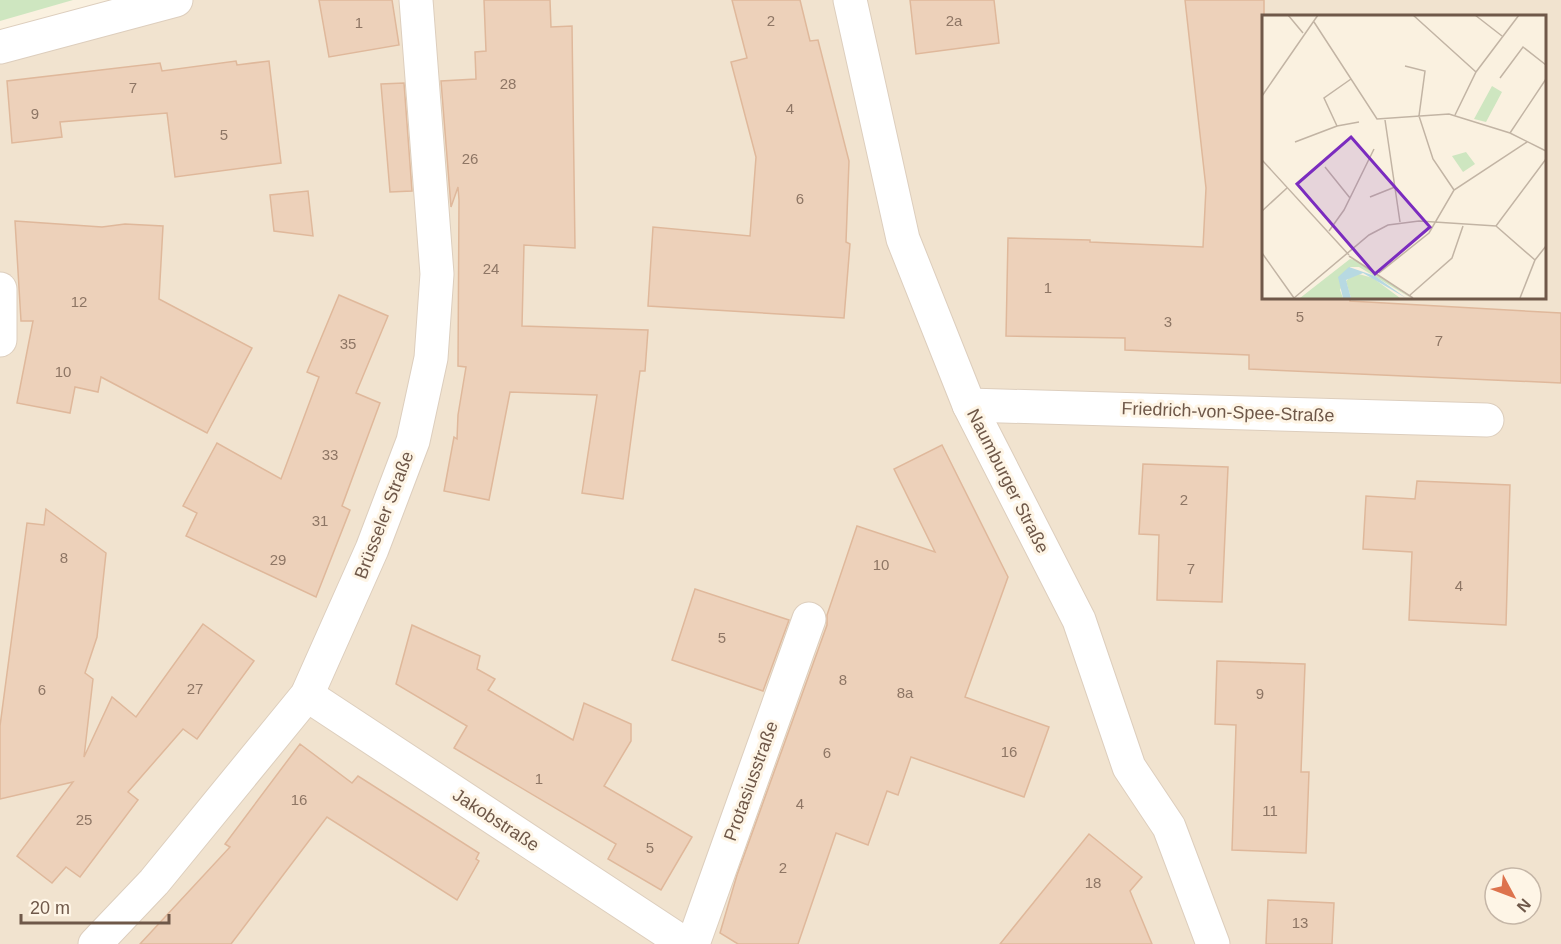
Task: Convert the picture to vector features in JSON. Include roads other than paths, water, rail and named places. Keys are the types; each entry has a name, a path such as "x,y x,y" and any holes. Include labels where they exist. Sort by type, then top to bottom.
{"street":[{"path":"0,46 176,0"},
{"name":"Brüsseler Straße","path":"95,944 154,882 307,695 372,549 413,441 431,358 437,274 416,0"},
{"name":"Naumburger Straße","path":"850,0 903,239 969,405 1079,620 1129,767 1170,827 1213,944"},
{"path":"0,289 0,340"},
{"name":"Friedrich-von-Spee-Straße","path":"969,405 1486,420"},
{"name":"Protasiusstraße","path":"693,944 809,619"},
{"name":"Jakobstraße","path":"307,695 685,944"}]}
